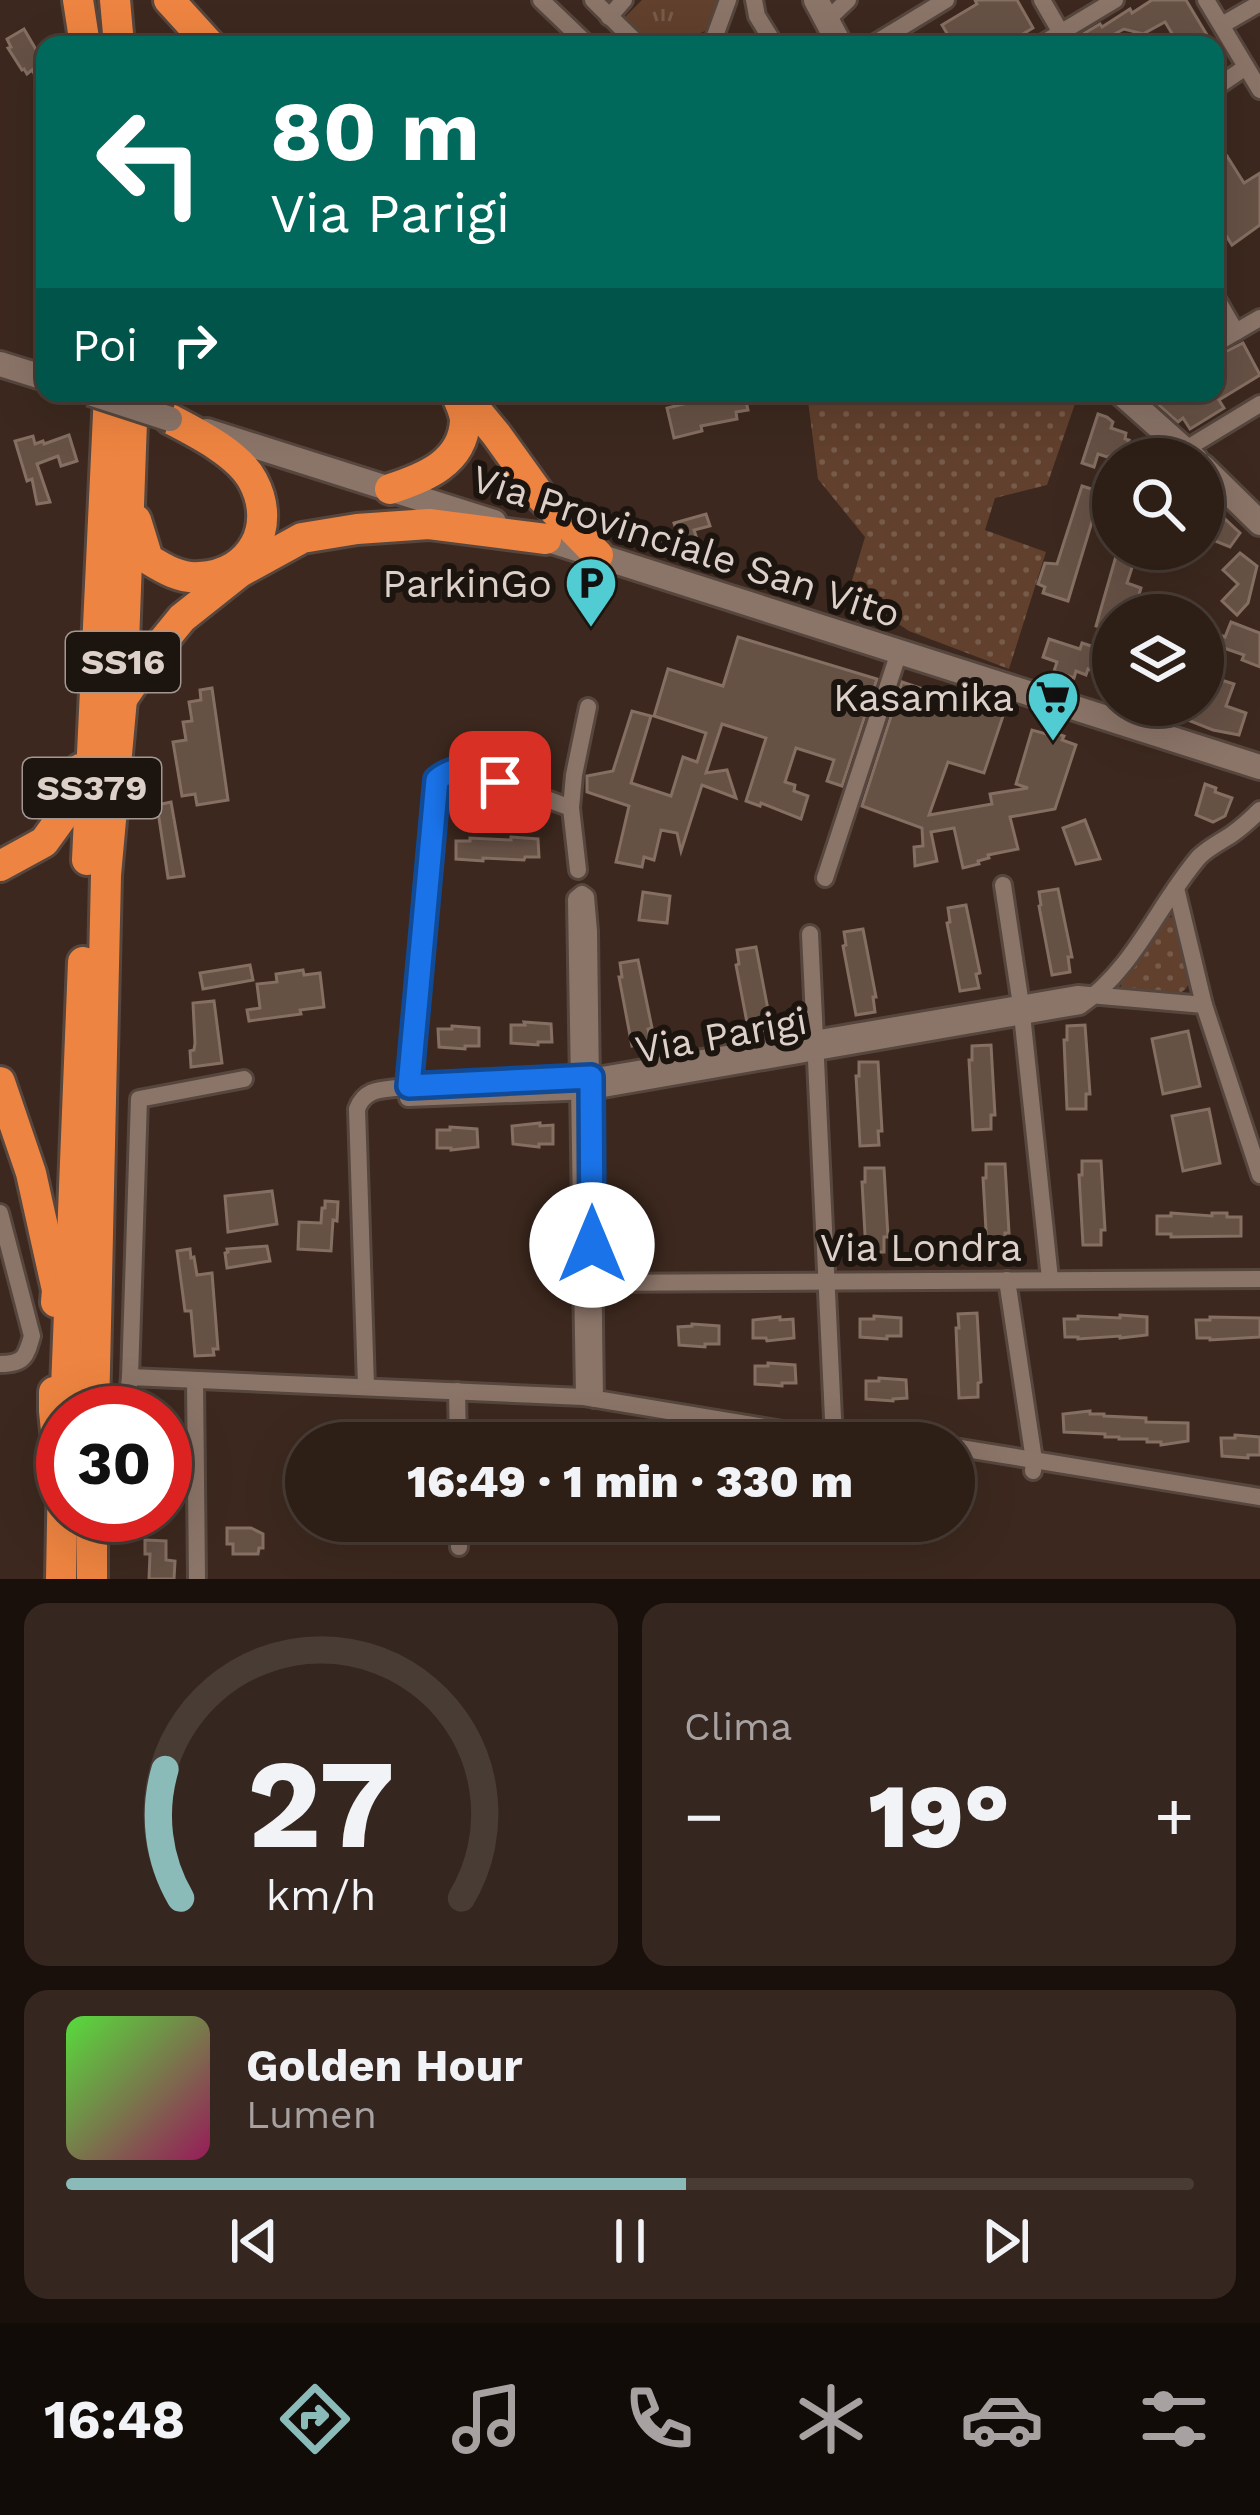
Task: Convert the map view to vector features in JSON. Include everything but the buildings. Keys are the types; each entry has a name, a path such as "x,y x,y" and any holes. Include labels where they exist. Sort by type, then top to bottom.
{"highway":[{"path":"78,0 84,36"},
{"path":"91,0 96,36"},
{"path":"115,0 118,36"},
{"path":"169,0 202,36"},
{"name":"SS379","path":"66,1386 110,402"},
{"name":"SS16","path":"95,1348 106,875 122,699 134,402"},
{"path":"390,489 424,477 454,456 465,420 461,402"},
{"path":"466,402 542,498 598,555"},
{"path":"131,449 136,519 148,559 169,572 196,578 223,571 247,557 264,524 254,482 206,438 170,419"},
{"path":"122,699 182,618 240,572 302,538 429,524 546,539"},
{"path":"0,866 44,842 73,802 87,734 96,577 103,562"},
{"path":"0,1082 31,1173 57,1289 55,1386"},
{"path":"94,1386 95,1348"},
{"path":"95,1348 102,1386"},
{"path":"61,1542 61,1579"},
{"path":"92,1579 94,1542"}],"main road":[{"path":"0,364 36,375"},
{"name":"Via Provinciale San Vito","path":"118,402 1260,767"},
{"path":"1134,402 1168,438"},
{"path":"1224,487 1260,523"}],"street":[{"path":"541,0 579,36"},
{"path":"593,0 629,36"},
{"path":"609,17 624,0"},
{"path":"715,36 728,0"},
{"path":"754,0 769,36"},
{"path":"821,10 848,0"},
{"path":"887,36 946,0"},
{"path":"1042,0 1062,36"},
{"path":"1068,36 1115,0"},
{"path":"1206,0 1260,89"},
{"path":"1222,26 1260,3"},
{"path":"1224,82 1246,67"},
{"path":"1224,311 1236,332"},
{"path":"1224,339 1260,317"},
{"path":"1219,438 1260,404"},
{"path":"825,878 899,652"},
{"path":"578,870 571,808 588,707"},
{"path":"409,1086 437,780 446,772 465,769 571,808"},
{"path":"1236,832 1260,810"},
{"path":"1097,994 1131,958 1203,853 1260,822"},
{"path":"1003,885 1022,1010 1050,1280"},
{"path":"1176,888 1204,1005 1260,1175"},
{"path":"586,1084 576,899 582,894 589,931 589,1393"},
{"path":"810,934 833,1422"},
{"name":"Via Parigi","path":"366,1386 357,1108 369,1091 409,1086 586,1084 1022,1010 1078,994 1204,1005"},
{"path":"129,1386 139,1099 244,1079"},
{"path":"0,1214 32,1336 27,1355 15,1364 0,1364"},
{"name":"Via Londra","path":"587,1283 1260,1279"},
{"path":"1006,1280 1033,1465"},
{"path":"130,1377 589,1393"},
{"path":"385,1387 409,1379 589,1393 762,1422"},
{"path":"195,1380 196,1579"},
{"path":"458,1391 458,1422"},
{"path":"975,1453 1260,1508"},
{"path":"975,1460 1260,1497"},
{"path":"459,1542 459,1547"}],"green space":[{"path":"642,0 718,0 705,31 694,36 637,36 624,18"},
{"path":"808,402 1076,402 1047,485 995,498 985,530 1046,552 1009,669 909,631 850,602 848,594 865,537 818,479"},
{"path":"1170,917 1175,919 1191,978 1186,988 1177,994 1121,990 1121,978"}],"place":[{"name":"ParkinGo","path":"591,629"},
{"name":"Kasamika","path":"1053,743"}],"route":[{"path":"500,782 465,769 446,772 437,780 409,1086 591,1077 592,1245"}]}
